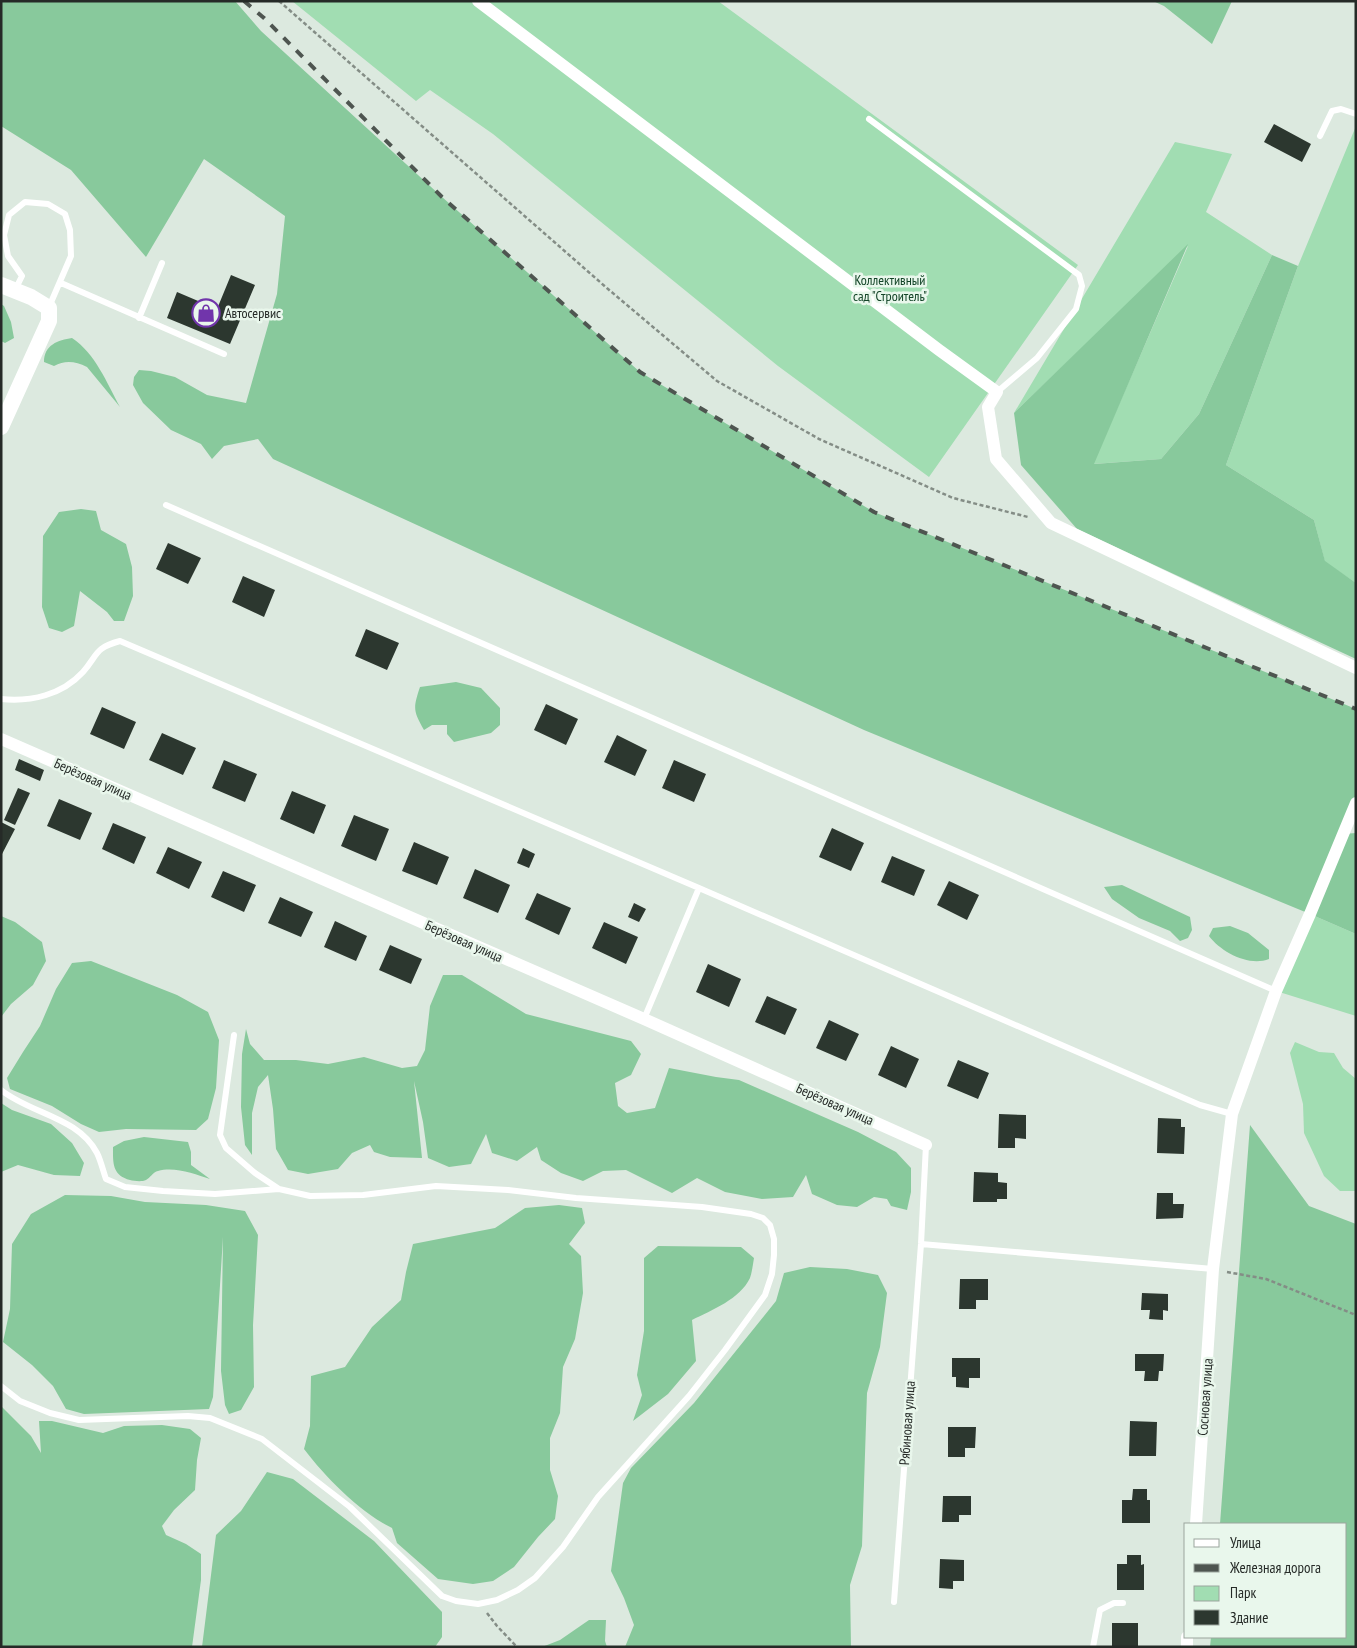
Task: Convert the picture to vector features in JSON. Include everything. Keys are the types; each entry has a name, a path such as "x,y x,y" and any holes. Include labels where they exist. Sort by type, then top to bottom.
{"street":[{"path":"478,1 931,344 998,392 988,408 996,459 1051,523 1356,668"},
{"path":"1,427 49,320 49,308 32,297 8,288"},
{"name":"Берёзовая улица","path":"2,743 644,1019 926,1145"},
{"name":"Сосновая улица","path":"1196,1523 1213,1269 1232,1114 1276,991 1356,803"}],"lane":[{"path":"1320,136 1332,111 1341,108 1356,114"},
{"path":"869,119 1079,275 1082,286 1076,309 1037,358 998,392"},
{"path":"8,288 22,276 8,256 4,235 9,215 26,202 48,204 65,214 70,230 71,256 49,308"},
{"path":"139,318 162,263"},
{"path":"61,283 224,354"},
{"path":"166,506 1276,991"},
{"path":"1,698 34,699 66,686 83,672 95,655 106,644 120,641 699,888 1200,1105 1232,1114"},
{"path":"644,1019 699,888"},
{"path":"234,1036 220,1135 226,1148 255,1173 279,1189"},
{"path":"1,1090 10,1097 50,1115 86,1139 98,1154 106,1179 125,1187 214,1194 279,1189 310,1196 363,1195 436,1186 508,1190 576,1198 702,1207 752,1214 763,1218 770,1225 774,1239 772,1274 764,1294 725,1350 689,1396 598,1497 563,1547 535,1578 497,1600 480,1603 456,1601 442,1596 350,1507 262,1439 224,1422 196,1416 80,1420 50,1413 20,1401 1,1386"},
{"name":"Рябиновая улица","path":"894,1602 921,1244 926,1145"},
{"path":"921,1244 1213,1269"},
{"path":"1093,1647 1100,1610 1114,1603 1123,1603"}],"path":[{"path":"279,1 601,283 717,381 819,439 953,498 1051,523"},
{"path":"1213,1269 1266,1279 1356,1315"},
{"path":"480,1603 497,1626 518,1647"}],"green space":[{"path":"1,1 235,1 261,31 442,197 640,372 874,512 1356,709 1356,803 1343,834 1356,833 1356,934 864,730 273,459 258,439 224,446 212,459 201,444 171,430 143,403 133,385 134,377 139,370 151,371 175,377 207,395 246,403 277,294 285,216 204,159 146,257 71,170 1,126"},
{"name":"Коллективный сад \"Строитель\"","path":"292,1 718,1 1078,265 929,477 778,366 493,134 430,90 416,101"},
{"path":"1153,1 1232,1 1212,44 1164,6"},
{"path":"1356,126 1356,583 1325,562 1314,520 1226,465 1298,266"},
{"path":"1175,142 1232,154 1206,212 1272,255 1199,414 1161,459 1093,464 1188,246 1014,413"},
{"path":"1188,244 1094,464 1161,459 1199,414 1272,255 1298,266 1226,465 1314,520 1325,561 1356,583 1356,659 1077,529 1021,465 1014,413"},
{"path":"1,304 4,306 11,322 14,338 5,343 1,341"},
{"path":"72,338 94,360 120,407 87,367 74,362 66,362 54,366 44,362 46,351 49,347 62,340"},
{"path":"81,509 96,511 101,530 126,544 132,567 133,596 124,621 114,621 107,612 80,591 74,626 62,632 49,628 42,607 43,536 59,512"},
{"path":"456,682 481,688 500,708 500,725 491,733 454,742 447,734 447,725 432,725 424,730 415,709 420,687"},
{"path":"1122,885 1190,917 1192,930 1188,938 1180,941 1170,931 1139,918 1112,899 1104,887"},
{"path":"1310,914 1356,934 1356,1016 1276,991"},
{"path":"1,916 15,922 42,942 46,961 33,985 11,1004 1,1017"},
{"path":"1230,926 1248,933 1269,950 1269,959 1253,961 1236,956 1214,942 1209,936 1213,928"},
{"path":"91,961 177,995 208,1012 219,1040 216,1088 208,1119 196,1130 126,1129 99,1132 81,1124 52,1106 10,1089 7,1078 40,1026 56,989 72,963"},
{"path":"443,975 462,975 526,1014 631,1041 641,1054 631,1075 615,1083 618,1106 627,1113 655,1108 669,1068 739,1080 858,1132 896,1152 911,1168 911,1192 907,1210 891,1206 887,1199 874,1197 857,1207 837,1205 812,1194 806,1175 793,1197 762,1199 725,1192 697,1178 672,1193 626,1170 603,1171 583,1181 561,1173 541,1160 537,1147 517,1161 492,1153 486,1134 471,1164 449,1167 428,1158 423,1122 414,1081 422,1158 390,1157 374,1152 370,1145 352,1153 338,1169 308,1174 288,1170 276,1149 268,1075 258,1087 252,1113 252,1155 245,1145 241,1107 242,1054 246,1029 250,1044 264,1060 296,1060 328,1064 364,1057 402,1068 417,1066 425,1050 430,1006"},
{"path":"1295,1042 1319,1052 1334,1053 1343,1068 1356,1079 1356,1191 1340,1191 1324,1176 1304,1133 1303,1104 1290,1053"},
{"path":"1,1103 12,1110 51,1124 72,1143 84,1163 80,1176 54,1175 18,1165 1,1172"},
{"path":"1250,1125 1309,1206 1356,1224 1356,1647 1210,1647 1211,1638 1347,1638 1347,1523 1220,1523"},
{"path":"144,1137 188,1142 191,1152 191,1165 210,1179 171,1169 156,1172 142,1181 124,1178 115,1168 113,1147 124,1141"},
{"path":"65,1195 111,1196 145,1202 206,1205 245,1211 258,1235 253,1325 254,1387 241,1410 229,1414 225,1405 221,1371 223,1237 213,1397 209,1409 84,1414 66,1409 53,1386 32,1365 3,1342 10,1309 12,1244 31,1214"},
{"path":"559,1205 582,1208 585,1223 569,1244 581,1256 583,1293 575,1339 563,1367 560,1413 550,1438 550,1470 558,1496 555,1519 514,1567 493,1581 473,1584 438,1579 397,1543 392,1528 356,1504 322,1471 304,1449 310,1426 311,1376 345,1367 372,1327 401,1300 413,1244 495,1228 525,1208"},
{"path":"658,1246 741,1247 754,1258 750,1278 740,1292 717,1308 692,1320 696,1361 668,1394 633,1421 642,1395 637,1375 644,1331 644,1258"},
{"path":"810,1267 847,1269 878,1275 887,1293 880,1347 867,1393 862,1546 850,1585 851,1647 625,1647 634,1625 611,1571 623,1483 631,1468 694,1403 776,1301 784,1273"},
{"path":"1,1406 31,1436 41,1453 39,1421 52,1421 103,1433 124,1426 162,1425 190,1429 201,1438 195,1490 174,1510 162,1526 166,1535 186,1544 201,1554 201,1580 192,1647 1,1647"},
{"path":"267,1472 293,1479 374,1541 442,1612 442,1637 435,1647 202,1647 216,1535 241,1511"},
{"path":"589,1620 606,1620 605,1641 607,1647 542,1647 560,1640"}],"building":[{"path":"1274,124 1311,144 1302,162 1264,142"},
{"name":"Автосервис","path":"231,275 255,285 230,344 167,318 177,292 217,309"},
{"path":"168,543 201,558 188,584 156,569"},
{"path":"243,576 275,590 264,617 232,602"},
{"path":"366,629 399,643 387,670 355,656"},
{"path":"546,704 578,719 566,745 534,730"},
{"path":"102,707 136,722 124,749 90,734"},
{"path":"162,733 196,748 183,775 149,760"},
{"path":"617,735 647,750 635,776 604,762"},
{"path":"19,759 44,770 40,781 15,770"},
{"path":"224,760 257,774 245,802 212,788"},
{"path":"674,760 706,774 694,802 662,788"},
{"path":"18,788 30,793 15,825 4,820"},
{"path":"292,791 326,805 314,834 280,819"},
{"path":"59,799 92,813 80,840 47,826"},
{"path":"354,815 389,829 376,861 341,846"},
{"path":"1,822 15,829 1,856"},
{"path":"113,823 146,837 134,864 102,849"},
{"path":"832,828 864,843 851,871 819,857"},
{"path":"414,842 449,857 437,885 402,871"},
{"path":"168,847 202,862 189,889 156,873"},
{"path":"523,848 535,854 529,868 517,863"},
{"path":"892,856 925,870 914,896 881,882"},
{"path":"475,869 510,885 498,913 463,898"},
{"path":"223,871 256,885 244,912 211,897"},
{"path":"949,881 979,895 967,920 937,905"},
{"path":"537,893 571,908 559,935 525,919"},
{"path":"280,897 313,912 301,937 268,923"},
{"path":"634,903 646,909 639,922 628,917"},
{"path":"335,921 367,936 356,961 324,947"},
{"path":"604,922 638,937 626,964 592,948"},
{"path":"390,945 422,959 411,984 379,970"},
{"path":"708,964 741,979 729,1007 696,992"},
{"path":"767,996 797,1009 785,1035 755,1022"},
{"path":"829,1020 859,1034 846,1061 816,1048"},
{"path":"891,1046 919,1059 906,1088 878,1075"},
{"path":"958,1060 989,1073 978,1099 947,1086"},
{"path":"999,1114 1026,1115 1026,1139 1015,1138 1015,1148 998,1148"},
{"path":"1158,1118 1181,1119 1181,1127 1185,1127 1184,1154 1157,1153"},
{"path":"974,1172 998,1173 998,1182 1007,1183 1007,1199 997,1199 997,1202 973,1202"},
{"path":"1157,1193 1173,1193 1173,1204 1184,1204 1183,1218 1156,1219"},
{"path":"960,1279 988,1279 988,1300 976,1300 976,1309 959,1309"},
{"path":"1142,1293 1168,1294 1168,1311 1163,1310 1163,1320 1149,1319 1150,1310 1141,1310"},
{"path":"1135,1354 1164,1354 1163,1371 1159,1371 1158,1381 1144,1381 1145,1371 1135,1371"},
{"path":"952,1358 980,1358 980,1378 969,1378 969,1388 956,1387 956,1377 952,1377"},
{"path":"1130,1421 1157,1422 1156,1456 1129,1456"},
{"path":"948,1427 976,1427 975,1448 965,1448 965,1457 948,1457"},
{"path":"1133,1489 1147,1489 1147,1500 1150,1500 1150,1523 1122,1523 1122,1500 1132,1500"},
{"path":"943,1496 971,1496 971,1515 959,1515 959,1522 942,1522"},
{"path":"1127,1555 1141,1555 1141,1565 1144,1564 1144,1590 1117,1590 1117,1564 1127,1564"},
{"path":"940,1559 964,1560 964,1581 953,1581 953,1589 939,1588"},
{"path":"1112,1623 1138,1623 1138,1647 1112,1647"}],"railway":[{"path":"244,1 264,18 442,197 640,372 874,512 1356,709"}],"place":[{"name":"Автосервис","path":"206,313"}]}
